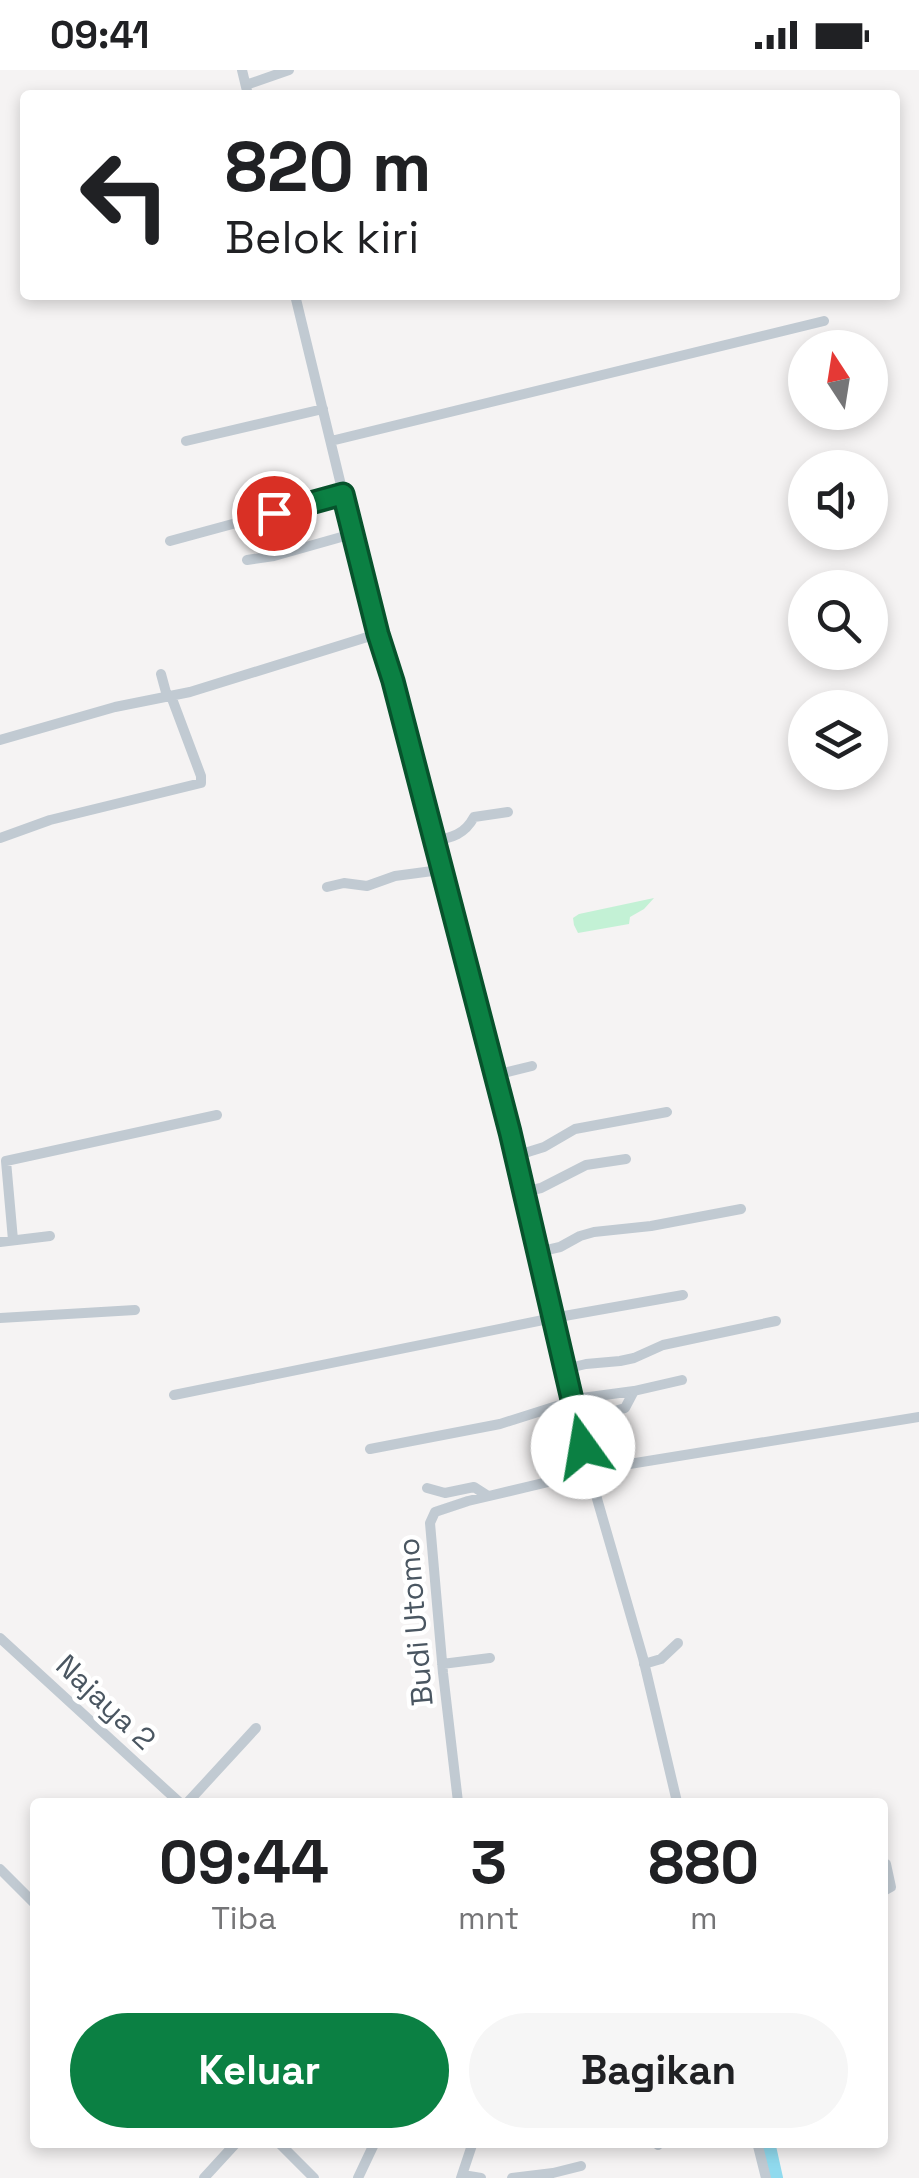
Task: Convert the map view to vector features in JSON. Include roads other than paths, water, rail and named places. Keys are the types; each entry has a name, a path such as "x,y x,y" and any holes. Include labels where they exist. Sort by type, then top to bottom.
{"street":[{"path":"242,70 247,90 289,70"},
{"path":"296,300 323,409 337,440 343,494 378,634 441,840 440,870 503,1073 557,1318 575,1366 588,1420 593,1470 652,1662 676,1798"},
{"path":"337,440 824,322"},
{"path":"186,441 323,409"},
{"path":"170,542 343,494"},
{"path":"248,560 352,534"},
{"path":"0,740 115,707 202,688 378,634"},
{"path":"0,838 67,816 201,783 161,674"},
{"path":"441,840 468,828 474,817 508,812"},
{"path":"327,887 344,883 367,886 395,876 440,870"},
{"path":"503,1073 532,1066"},
{"path":"523,1154 575,1129 667,1112"},
{"path":"13,1240 6,1160 217,1115"},
{"path":"531,1190 586,1165 626,1159"},
{"path":"542,1251 594,1232 741,1209"},
{"path":"0,1242 50,1236"},
{"path":"174,1395 683,1295"},
{"path":"0,1318 135,1310"},
{"path":"575,1366 620,1361 663,1345 776,1321"},
{"path":"370,1449 513,1421 583,1399 682,1380"},
{"path":"588,1420 624,1408 634,1391"},
{"name":"Budi Utomo","path":"458,1798 430,1523 436,1512 593,1470 919,1417"},
{"path":"427,1488 445,1493 474,1487 488,1496"},
{"name":"Najaya 2","path":"0,1638 174,1798"},
{"path":"652,1662 678,1643"},
{"path":"442,1664 490,1658"},
{"path":"192,1798 256,1728"},
{"path":"0,1869 30,1899"},
{"path":"204,2178 232,2148"},
{"path":"284,2148 314,2178"},
{"path":"358,2178 371,2148"},
{"path":"471,2148 462,2176 481,2178"},
{"path":"758,2148 766,2178"},
{"path":"512,2178 581,2166"}],"waterway":[{"path":"769,2148 776,2178"}]}
